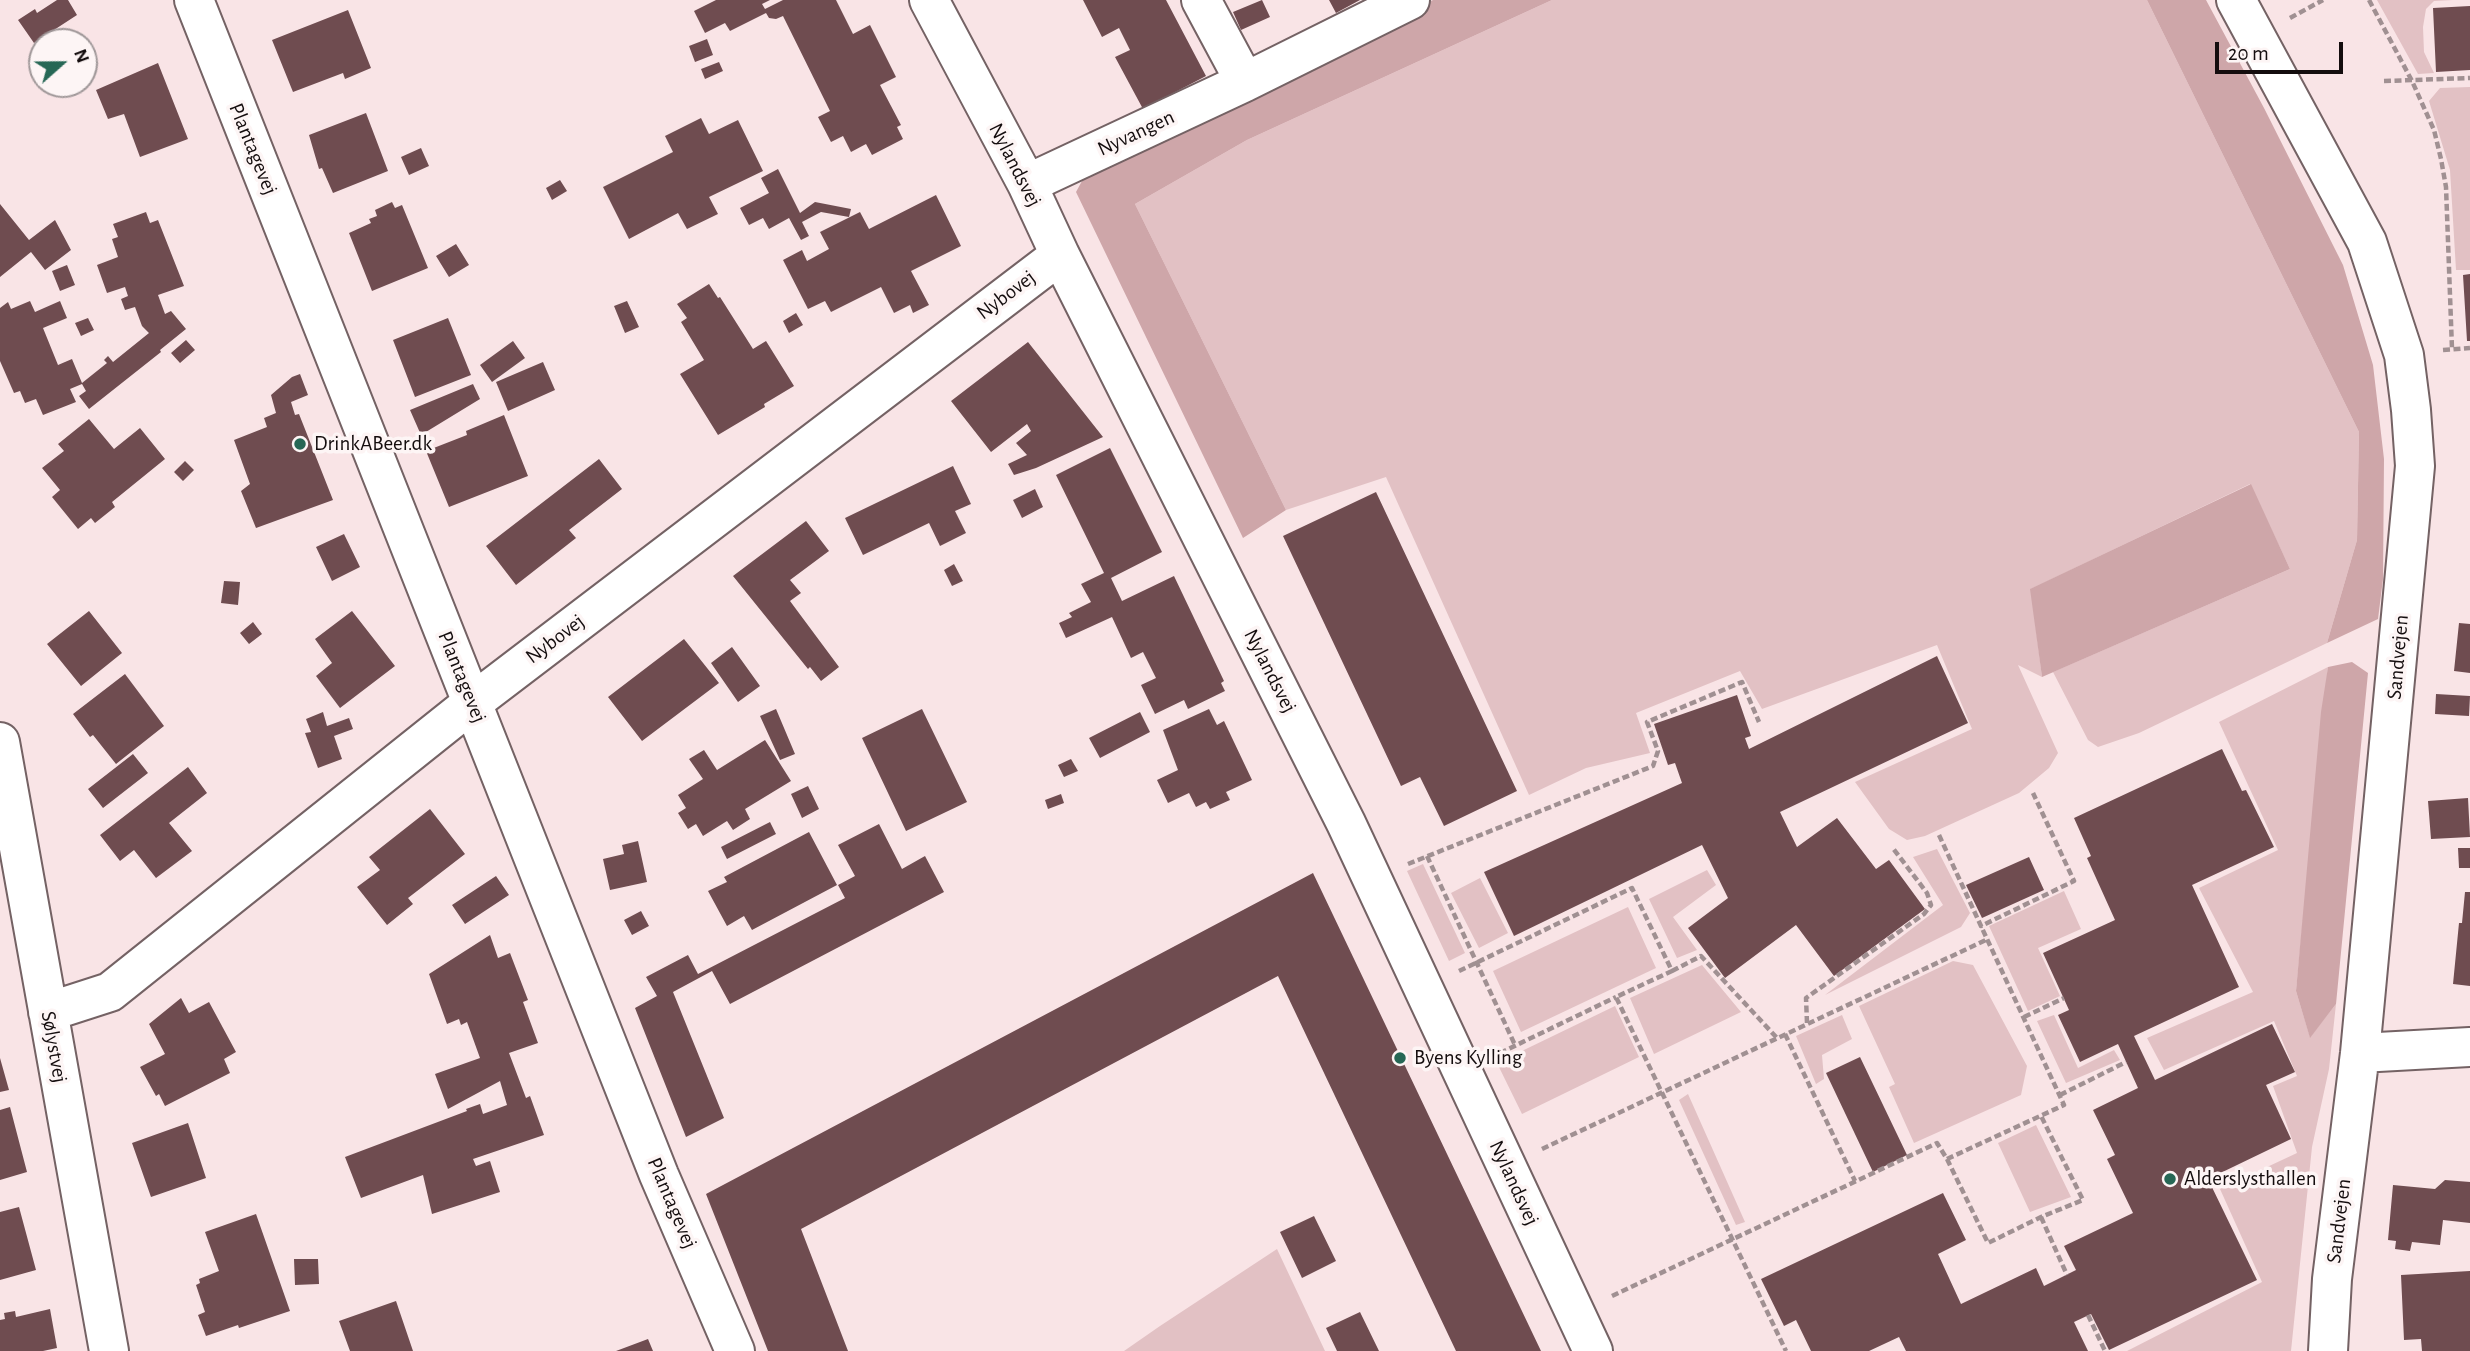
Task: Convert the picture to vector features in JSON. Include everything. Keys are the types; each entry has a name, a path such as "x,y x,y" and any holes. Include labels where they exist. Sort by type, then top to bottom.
{"street":[{"name":"Plantagevej","path":"194,0 659,1175 735,1351"},
{"name":"Nylandsvej","path":"929,0 1027,184 1372,878 1593,1351"},
{"path":"1201,0 1245,82"},
{"name":"Nyvangen","path":"1027,184 1245,82 1410,0"},
{"name":"Sandvejen","path":"2236,0 2367,242 2404,355 2415,466 2360,1053 2332,1279 2328,1351"},
{"name":"Nybovej","path":"48,1012 110,992 472,703 1060,255"},
{"name":"Sølystvej","path":"0,742 109,1351"},
{"path":"2360,1053 2470,1047"}],"path":[{"path":"2368,0 2412,81 2434,130 2445,187 2452,349"},
{"path":"2384,81 2470,78"},
{"path":"1372,878 1653,766 1658,751 1647,722 1742,682 1759,722"},
{"path":"1981,926 2074,881 2034,793"},
{"path":"1939,835 2064,1105 1947,1159"},
{"path":"1807,1023 1806,998 1924,914 1931,905 1927,893 1892,847"},
{"path":"1427,856 1515,1045"},
{"path":"1423,989 1632,888 1672,971"},
{"path":"1507,1166 1987,939"},
{"path":"1462,1071 1701,956 1777,1038"},
{"path":"1616,997 1786,1351"},
{"path":"2024,1017 2064,999"},
{"path":"1785,1034 1855,1181"},
{"path":"2060,1095 2126,1062"},
{"path":"1576,1314 1937,1143 1988,1243 2083,1200 2041,1115"},
{"path":"2041,1217 2067,1275"},
{"path":"2088,1315 2105,1351"}],"shaded area":[{"path":"1433,0 1552,0 1247,140 1135,204 1286,510 1243,538 1076,192 1088,170"},
{"path":"1552,0 2147,0 2359,432 2357,540 2327,643 2139,733 2098,747 2088,740 2053,672 2290,569 2250,484 2031,589 2042,677 2018,665 2058,753 2049,768 2019,793 1925,836 1907,840 1889,829 1855,782 1972,729 1937,645 1762,709 1740,671 1636,713 1650,753 1586,768 1529,795 1386,477 1286,510 1135,204 1247,140"},
{"path":"2147,0 2206,0 2343,265 2373,365 2384,459 2383,579 2378,619 2327,643 2357,540 2359,432"},
{"path":"2377,0 2453,0 2434,1 2426,9 2423,27 2424,52 2434,73 2418,74"},
{"path":"2470,87 2470,270 2456,270 2450,170 2429,101 2440,88"},
{"path":"2251,484 2290,569 2042,677 2030,589"},
{"path":"2352,662 2368,673 2336,1004 2310,1038 2296,991 2321,712 2328,667"},
{"path":"2328,667 2296,991 2310,1037 2336,1004 2329,1069 2312,1147 2291,1351 2127,1351 2262,1282 2220,1189 2297,1153 2273,1086 2297,1076 2274,1021 2164,1070 2147,1038 2253,992 2199,888 2278,850 2219,722"},
{"path":"1937,849 1970,913 1961,927 1825,995 1943,905 1913,857"},
{"path":"1423,864 1465,953 1449,961 1407,871"},
{"path":"1707,870 1716,885 1673,917 1697,950 1677,958 1649,899"},
{"path":"1480,878 1508,933 1479,948 1451,893"},
{"path":"2064,891 2081,929 2038,948 2060,996 2028,1011 1989,926"},
{"path":"1628,907 1656,968 1521,1032 1493,971"},
{"path":"1953,961 1973,965 2027,1066 2021,1095 1914,1143 1889,1087 1895,1084 1859,1006"},
{"path":"1702,965 1741,1012 1654,1054 1630,998"},
{"path":"1615,1006 1639,1057 1522,1114 1497,1063"},
{"path":"1842,1015 1852,1039 1822,1055 1824,1079 1816,1084 1796,1036"},
{"path":"2054,1015 2078,1068 2114,1050 2120,1060 2066,1083 2037,1021"},
{"path":"1688,1094 1745,1222 1736,1225 1679,1100"},
{"path":"2036,1125 2071,1197 2030,1212 1998,1143"},
{"path":"1277,1249 1325,1351 1124,1351 1160,1326"}],"building":[{"path":"57,0 68,0 77,15 57,28 28,28 28,34 18,20 35,9 37,13"},
{"path":"716,0 770,0 762,4 765,9 783,0 836,0 853,34 870,25 896,77 880,85 901,125 897,127 903,139 872,155 866,144 851,152 843,136 831,142 818,117 830,111 783,16 769,18 766,13 730,31 725,23 705,33 694,11"},
{"path":"1083,0 1166,0 1206,76 1143,109 1115,57 1130,50 1119,28 1102,37"},
{"path":"1262,0 1270,17 1241,30 1233,12"},
{"path":"1329,0 1360,0 1336,13"},
{"path":"2470,6 2470,70 2436,72 2433,8"},
{"path":"348,10 371,68 345,79 343,73 293,92 272,40"},
{"path":"707,39 713,55 695,62 689,46"},
{"path":"719,62 723,71 705,79 701,69"},
{"path":"158,63 188,139 140,157 124,114 108,119 98,89"},
{"path":"366,113 388,171 333,193 322,168 319,169 309,135"},
{"path":"701,118 709,134 738,120 763,171 709,197 718,214 687,229 678,213 629,239 603,187 673,152 665,136"},
{"path":"421,148 429,166 409,175 401,157"},
{"path":"778,169 800,213 815,202 851,209 849,217 821,212 802,222 809,236 801,240 789,218 769,229 763,218 749,225 740,208 769,193 761,178"},
{"path":"560,180 567,191 552,200 546,188"},
{"path":"936,195 961,246 911,271 929,305 913,313 910,305 894,313 881,287 831,312 825,301 808,309 783,260 802,250 807,261 829,249 820,232 860,212 869,229"},
{"path":"392,202 395,208 402,205 428,268 372,291 349,233 371,223 369,219 377,216 375,210"},
{"path":"0,204 29,240 55,220 71,250 45,270 31,252 0,277"},
{"path":"146,212 150,223 158,220 184,286 158,295 165,314 171,311 186,329 89,409 79,396 86,391 82,384 70,389 76,402 43,415 36,399 25,403 20,391 14,393 0,361 0,308 8,302 11,309 30,301 35,312 60,301 67,318 43,328 58,365 72,359 82,383 107,363 104,360 108,356 113,362 149,333 142,326 135,307 125,310 121,299 128,296 125,287 107,293 97,265 118,257 112,239 118,237 113,224"},
{"path":"456,244 469,265 449,277 436,256"},
{"path":"67,265 75,285 60,291 52,271"},
{"path":"2470,274 2470,341 2467,341 2463,275"},
{"path":"709,284 753,349 766,341 794,386 718,435 680,374 704,360 681,322 687,318 677,304"},
{"path":"627,301 639,327 625,333 614,306"},
{"path":"796,313 803,325 789,333 783,321"},
{"path":"88,318 94,330 81,336 75,323"},
{"path":"448,318 471,375 415,397 393,340"},
{"path":"186,340 195,350 180,363 171,353"},
{"path":"513,341 525,358 492,382 480,365"},
{"path":"1028,342 1103,437 1036,468 1014,475 1008,464 1027,455 1016,443 1031,431 1027,424 991,452 951,401"},
{"path":"543,362 555,390 508,411 496,382"},
{"path":"300,374 308,395 291,402 295,415 299,414 333,500 256,528 241,491 250,484 234,440 267,427 264,418 276,413 271,395 292,377"},
{"path":"473,384 480,399 421,435 410,410"},
{"path":"504,415 528,476 449,507 426,451 467,435 466,431"},
{"path":"89,419 114,449 140,428 165,459 112,502 115,507 95,523 91,518 78,529 52,497 60,490 42,468 64,451 58,444"},
{"path":"1110,448 1162,552 1111,578 1122,601 1174,576 1224,681 1221,683 1225,691 1188,709 1184,700 1155,714 1141,685 1156,678 1143,652 1131,658 1112,617 1066,638 1059,623 1072,617 1069,613 1091,602 1081,584 1104,573 1056,475"},
{"path":"599,459 622,489 569,530 576,538 516,585 486,546"},
{"path":"185,461 194,470 183,481 174,472"},
{"path":"953,466 971,504 955,511 966,533 940,546 929,523 863,555 845,518"},
{"path":"1035,489 1043,507 1022,518 1013,500"},
{"path":"1376,492 1517,791 1444,826 1420,777 1401,786 1283,536"},
{"path":"806,521 829,551 790,580 801,593 790,601 839,667 821,681 810,667 808,669 733,576"},
{"path":"344,534 360,567 332,581 316,547"},
{"path":"954,564 963,581 952,586 944,570"},
{"path":"224,581 240,582 238,605 221,603"},
{"path":"89,611 122,653 81,686 47,644"},
{"path":"352,611 395,666 340,708 316,676 332,663 315,639"},
{"path":"253,622 262,634 249,644 240,633"},
{"path":"2459,623 2470,624 2470,673 2454,671"},
{"path":"684,639 719,683 642,741 608,697"},
{"path":"732,647 760,686 738,702 711,663"},
{"path":"1937,656 1968,723 1780,812 1797,847 1837,818 1876,869 1889,860 1925,909 1834,976 1796,925 1725,978 1688,928 1728,898 1702,845 1514,936 1484,872 1682,783 1675,763 1668,765 1654,724 1737,695 1751,736 1745,738 1749,749"},
{"path":"125,674 164,726 116,764 93,735 90,737 73,714"},
{"path":"2436,694 2470,696 2469,716 2435,714"},
{"path":"776,709 795,754 780,760 760,716"},
{"path":"922,709 967,802 906,831 862,738"},
{"path":"1209,709 1217,725 1224,721 1252,780 1226,792 1230,800 1210,809 1206,802 1196,807 1189,793 1168,803 1157,780 1178,770 1163,730"},
{"path":"323,712 327,726 349,718 353,729 334,736 342,759 318,768 305,733 311,732 306,719"},
{"path":"1140,712 1150,732 1100,758 1089,738"},
{"path":"765,740 791,781 745,809 750,819 733,830 727,821 703,836 696,824 688,829 678,813 686,808 678,795 703,779 689,759 704,750 717,770"},
{"path":"2222,749 2274,847 2192,885 2239,987 2134,1036 2155,1080 2272,1024 2295,1072 2266,1085 2291,1139 2208,1179 2257,1280 2109,1350 2091,1314 2074,1322 2088,1351 1906,1351 1899,1337 1869,1351 1811,1351 1796,1320 1784,1326 1761,1279 1943,1193 1966,1240 1938,1254 1961,1304 2036,1268 2044,1286 2076,1270 2064,1246 2133,1213 2107,1159 2115,1155 2093,1110 2138,1088 2118,1044 2080,1062 2058,1015 2069,1010 2043,953 2115,920 2087,858 2091,856 2074,818"},
{"path":"133,754 148,773 103,808 88,789"},
{"path":"1071,759 1078,771 1064,777 1058,765"},
{"path":"188,767 207,793 169,823 192,851 156,878 134,850 120,861 100,835"},
{"path":"808,786 819,809 802,818 791,794"},
{"path":"1061,794 1064,803 1048,809 1045,800"},
{"path":"2468,798 2470,837 2431,839 2428,801"},
{"path":"430,809 465,854 408,898 413,904 387,925 357,887 380,870 369,857"},
{"path":"770,822 776,834 727,859 721,847"},
{"path":"879,824 902,869 925,856 944,892 730,1004 712,971 673,992 724,1118 686,1137 635,1008 657,996 646,977 688,955 698,974 845,898 838,885 855,876 838,845"},
{"path":"809,832 837,885 752,930 744,916 727,926 708,891 727,882 724,877"},
{"path":"638,841 647,882 610,890 603,859 624,854 622,845"},
{"path":"2458,848 2470,848 2470,868 2459,868"},
{"path":"2029,857 2044,890 1982,918 1966,885"},
{"path":"1313,873 1541,1351 1456,1351 1278,976 801,1229 848,1351 768,1351 706,1194"},
{"path":"496,876 509,895 465,924 452,905"},
{"path":"2465,892 2470,892 2470,986 2453,984"},
{"path":"641,911 649,926 632,935 624,920"},
{"path":"490,935 498,958 510,953 528,1000 523,1002 538,1043 509,1053 526,1098 530,1096 544,1135 473,1159 476,1166 490,1161 500,1192 432,1214 423,1175 361,1198 345,1157 480,1104 483,1114 507,1105 500,1081 448,1109 435,1074 480,1058 467,1022 461,1025 459,1019 447,1024 429,974"},
{"path":"181,998 189,1013 209,1002 236,1052 224,1059 230,1073 165,1106 159,1094 156,1096 140,1067 165,1054 149,1024"},
{"path":"1860,1057 1907,1155 1873,1172 1826,1073"},
{"path":"0,1058 9,1090 0,1092"},
{"path":"10,1107 27,1172 0,1180 0,1110"},
{"path":"188,1123 206,1178 151,1197 132,1143"},
{"path":"2445,1180 2470,1182 2470,1223 2443,1220 2440,1245 2412,1242 2410,1251 2395,1249 2396,1241 2388,1240 2393,1185 2435,1189"},
{"path":"19,1207 36,1270 0,1280 0,1212"},
{"path":"256,1214 290,1311 206,1336 198,1315 205,1312 196,1285 200,1283 199,1279 219,1271 205,1232"},
{"path":"1314,1216 1336,1261 1302,1278 1280,1232"},
{"path":"294,1259 318,1259 319,1284 295,1285"},
{"path":"2470,1271 2470,1351 2422,1351 2421,1339 2404,1340 2401,1275"},
{"path":"396,1301 413,1351 350,1351 339,1321"},
{"path":"50,1309 57,1348 43,1351 0,1351 0,1320 5,1319 4,1313 15,1311 16,1317"},
{"path":"1360,1312 1379,1351 1337,1351 1326,1328"},
{"path":"648,1339 653,1351 616,1351"}],"place":[{"name":"DrinkABeer.dk","path":"300,444"},
{"name":"Byens Kylling","path":"1400,1058"},
{"name":"Alderslysthallen","path":"2170,1179"}]}
